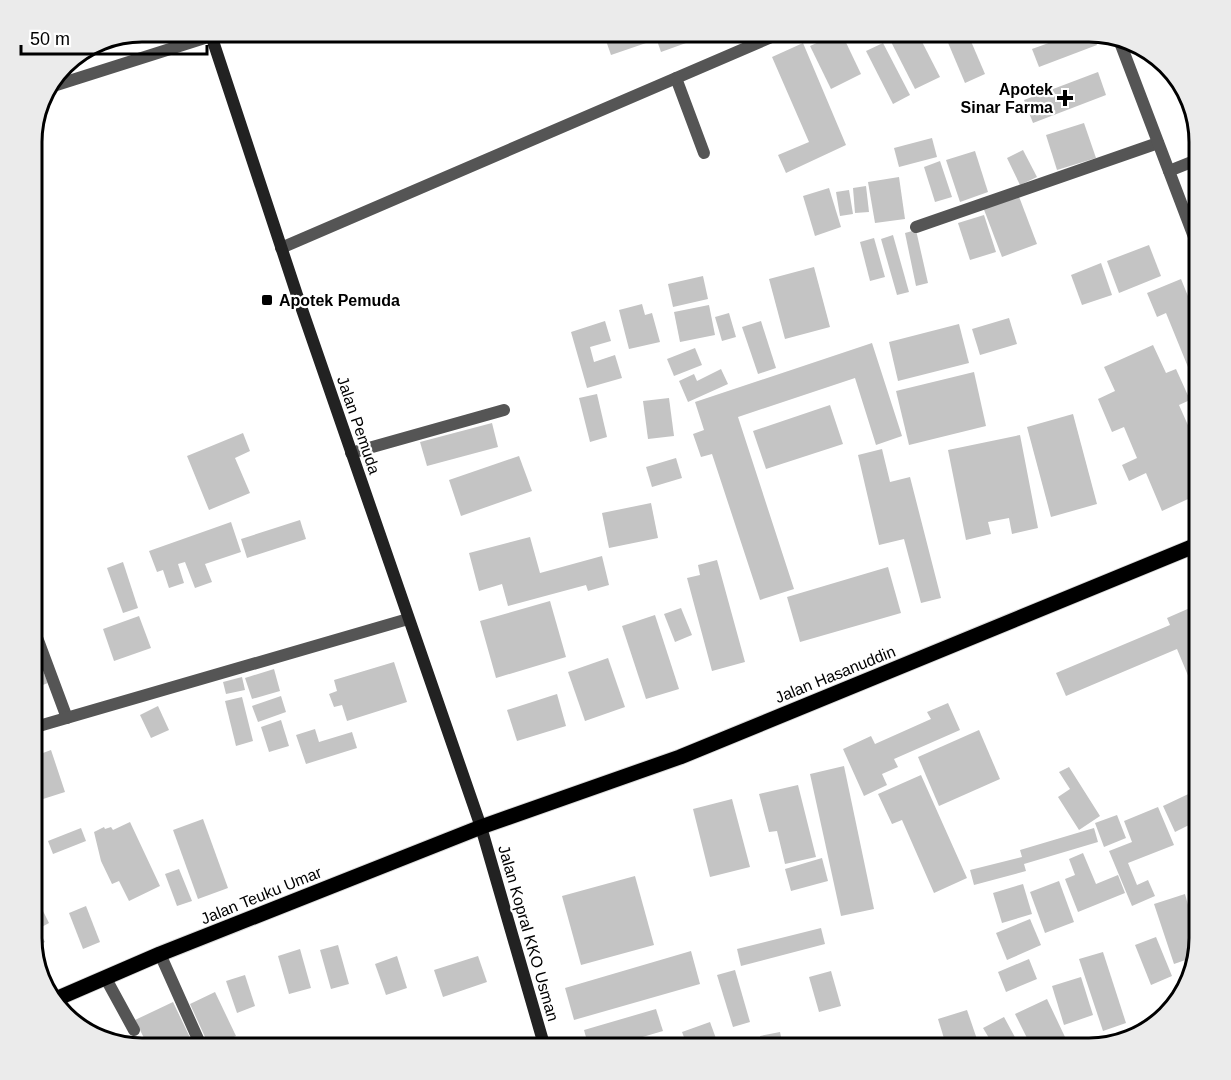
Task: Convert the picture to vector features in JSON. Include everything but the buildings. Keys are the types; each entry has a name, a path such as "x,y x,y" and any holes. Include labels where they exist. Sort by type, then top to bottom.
{"main road":[{"name":"Jalan Pemuda","path":"213,42 351,453 481,827"},
{"name":"Jalan Hasanuddin","path":"481,827 680,757 1189,548"},
{"name":"Jalan Teuku Umar","path":"61,997 160,954 481,827"},
{"name":"Jalan Kopral KKO Usman","path":"481,827 542,1038"}],"street":[{"path":"62,83 186,42"},
{"path":"281,248 760,42"},
{"path":"1122,48 1189,224"},
{"path":"675,78 704,153"},
{"path":"916,227 1158,143"},
{"path":"1169,171 1189,163"},
{"path":"351,453 504,410"},
{"path":"42,725 408,619"},
{"path":"42,651 67,718"},
{"path":"160,954 198,1038"},
{"path":"105,977 134,1030"}],"place":[{"name":"Apotek Sinar Farma","path":"1065,98"},
{"name":"Apotek Pemuda","path":"267,300"}]}
